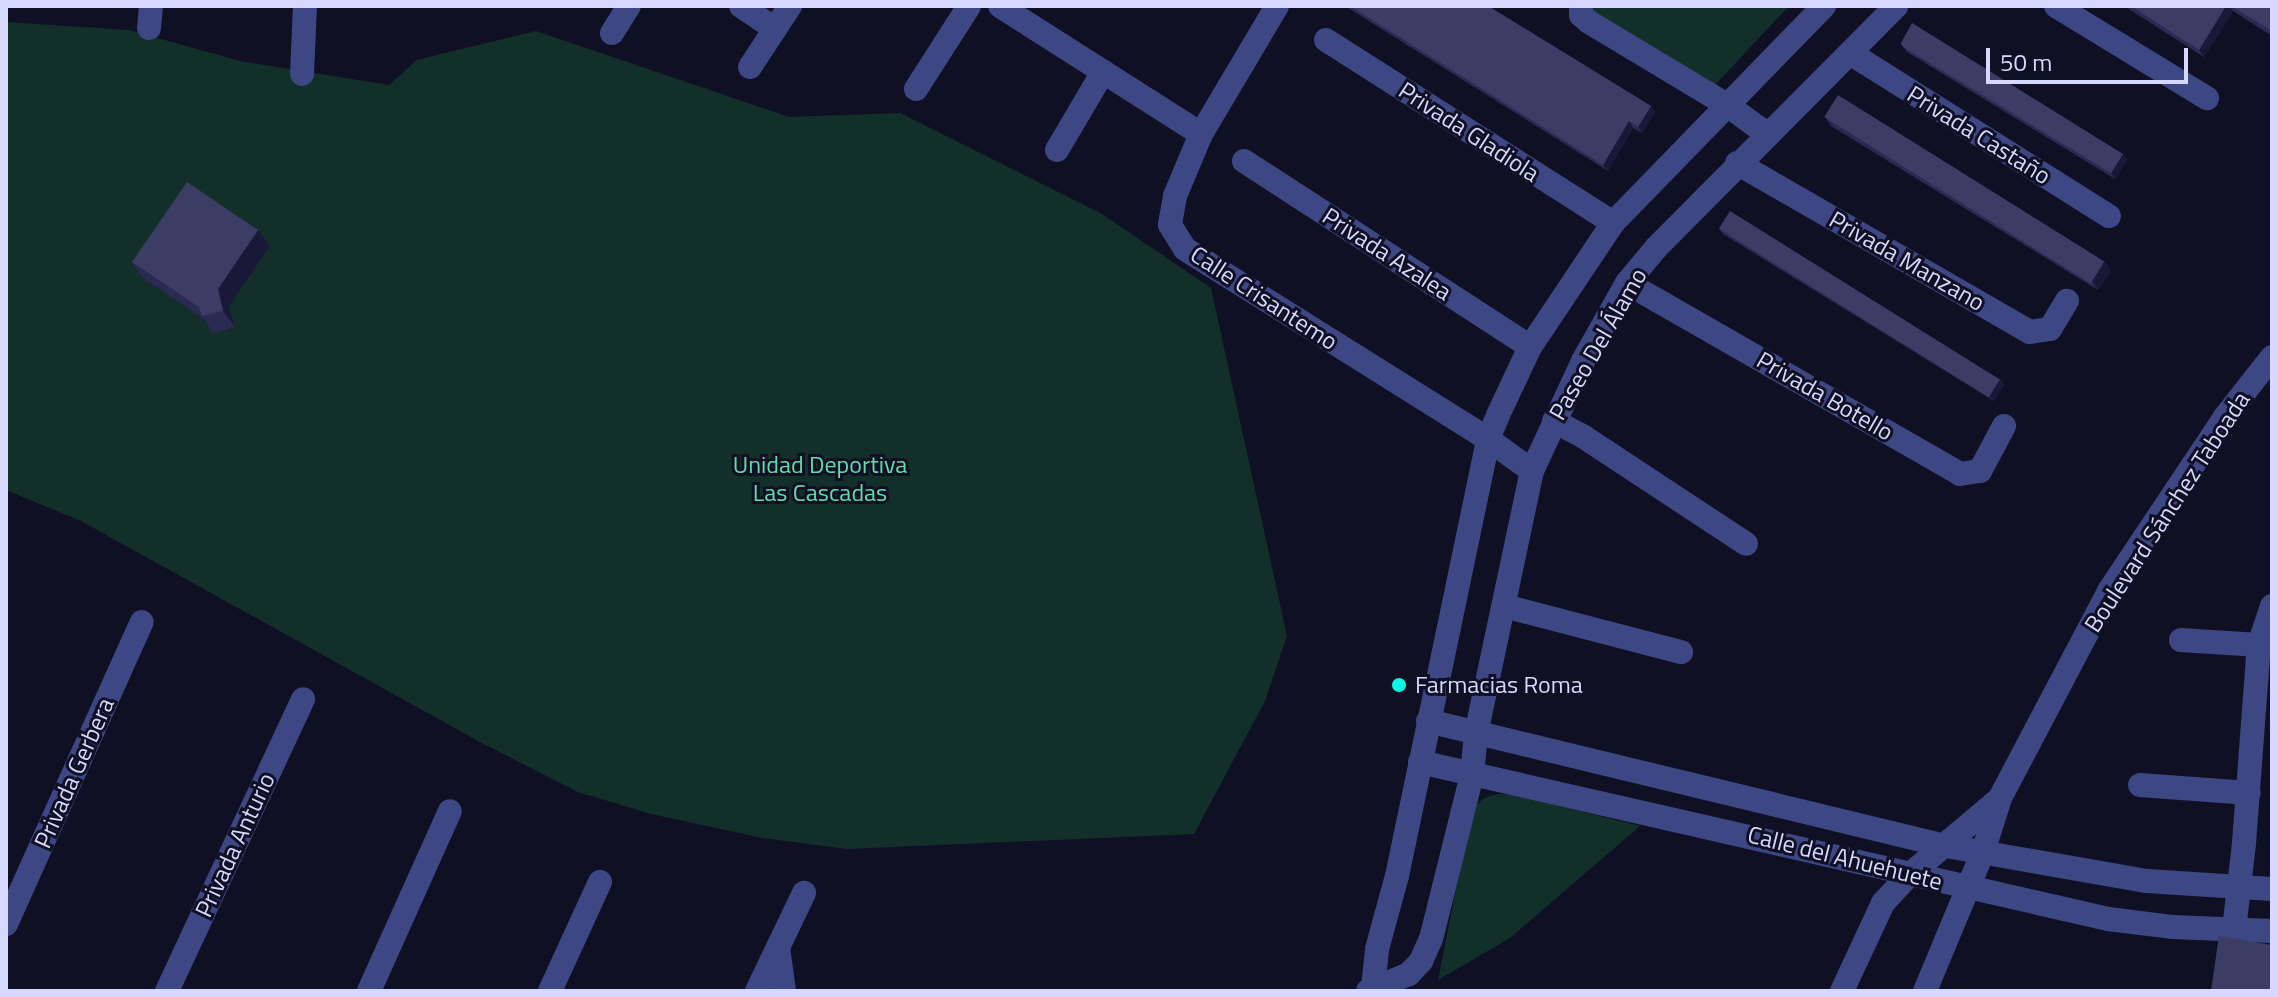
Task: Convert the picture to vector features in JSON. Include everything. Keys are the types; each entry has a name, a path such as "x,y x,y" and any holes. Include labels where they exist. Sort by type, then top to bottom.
{"street":[{"path":"302,74 305,6"},
{"path":"612,33 629,6"},
{"path":"741,6 775,29"},
{"path":"750,67 790,6"},
{"path":"916,89 969,6"},
{"path":"1000,6 1201,134"},
{"name":"Calle Crisantemo","path":"1277,6 1201,134 1175,196 1170,225 1185,249 1488,439 1532,471"},
{"path":"1581,6 1581,15 1589,22 1727,105 1767,134"},
{"name":"Paseo Del Álamo","path":"1370,990 1377,949 1397,876 1488,439 1530,347 1613,223 1824,6"},
{"name":"Paseo Del Álamo","path":"1370,990 1409,974 1421,961 1443,898 1472,774 1476,734 1532,471 1554,421 1627,283 1737,163 1896,6"},
{"path":"2056,6 2207,98"},
{"name":"Privada Gladiola","path":"1326,40 1613,223"},
{"name":"Privada Castaño","path":"1850,53 2109,216"},
{"path":"1057,150 1103,72"},
{"name":"Privada Azalea","path":"1244,161 1530,347"},
{"name":"Privada Manzano","path":"1737,163 2030,332 2050,329 2067,301"},
{"name":"Privada Botello","path":"1627,283 1960,474 1971,475 1980,471 2004,426"},
{"name":"Boulevard Sánchez Taboada","path":"2000,798 2109,591 2225,417 2272,357"},
{"path":"1554,421 1584,437 1746,544"},
{"path":"1504,606 1681,652"},
{"path":"2234,930 2249,793 2259,645 2272,606"},
{"name":"Privada Gerbera","path":"6,924 142,622"},
{"path":"2181,640 2259,645"},
{"name":"Privada Anturio","path":"167,991 303,699"},
{"name":"Calle del Ahuehuete","path":"1428,721 1946,846 2147,881 2272,889"},
{"name":"Calle del Ahuehuete","path":"1420,762 1740,833 1908,876 2108,919 2172,927 2272,931"},
{"path":"2140,785 2249,793"},
{"path":"1842,991 1883,903 1908,876 2000,798"},
{"path":"1925,991 1983,852 2000,798"},
{"path":"369,991 450,811"},
{"path":"550,991 600,882"},
{"path":"757,991 804,893"},
{"path":"778,947 784,991"}],"green space":[{"path":"1595,6 1789,6 1700,101 1583,26"},
{"name":"Unidad Deportiva Las Cascadas","path":"6,22 129,30 240,61 389,85 417,60 536,31 789,117 900,113 1102,214 1211,288 1287,636 1265,701 1194,834 847,849 763,838 651,814 578,792 480,742 81,521 6,490"},
{"path":"1498,794 1515,795 1640,826 1510,938 1438,980 1472,809 1484,798"}],"building":[{"path":"1350,6 1488,6 1651,106 1638,127 1629,121 1603,165"},
{"path":"2131,6 2226,6 2199,50"},
{"path":"2231,6 2272,7 2272,31"},
{"path":"1912,23 2123,154 2111,173 1903,47 1901,43"},
{"path":"1838,95 2104,261 2091,283 1824,117"},
{"path":"187,182 258,230 218,289 223,311 202,316 199,307 132,262"},
{"path":"1730,211 2000,380 1989,397 1719,229"},
{"path":"2219,936 2272,945 2272,991 2211,991"}],"place":[{"name":"Farmacias Roma","path":"1399,685"}]}
